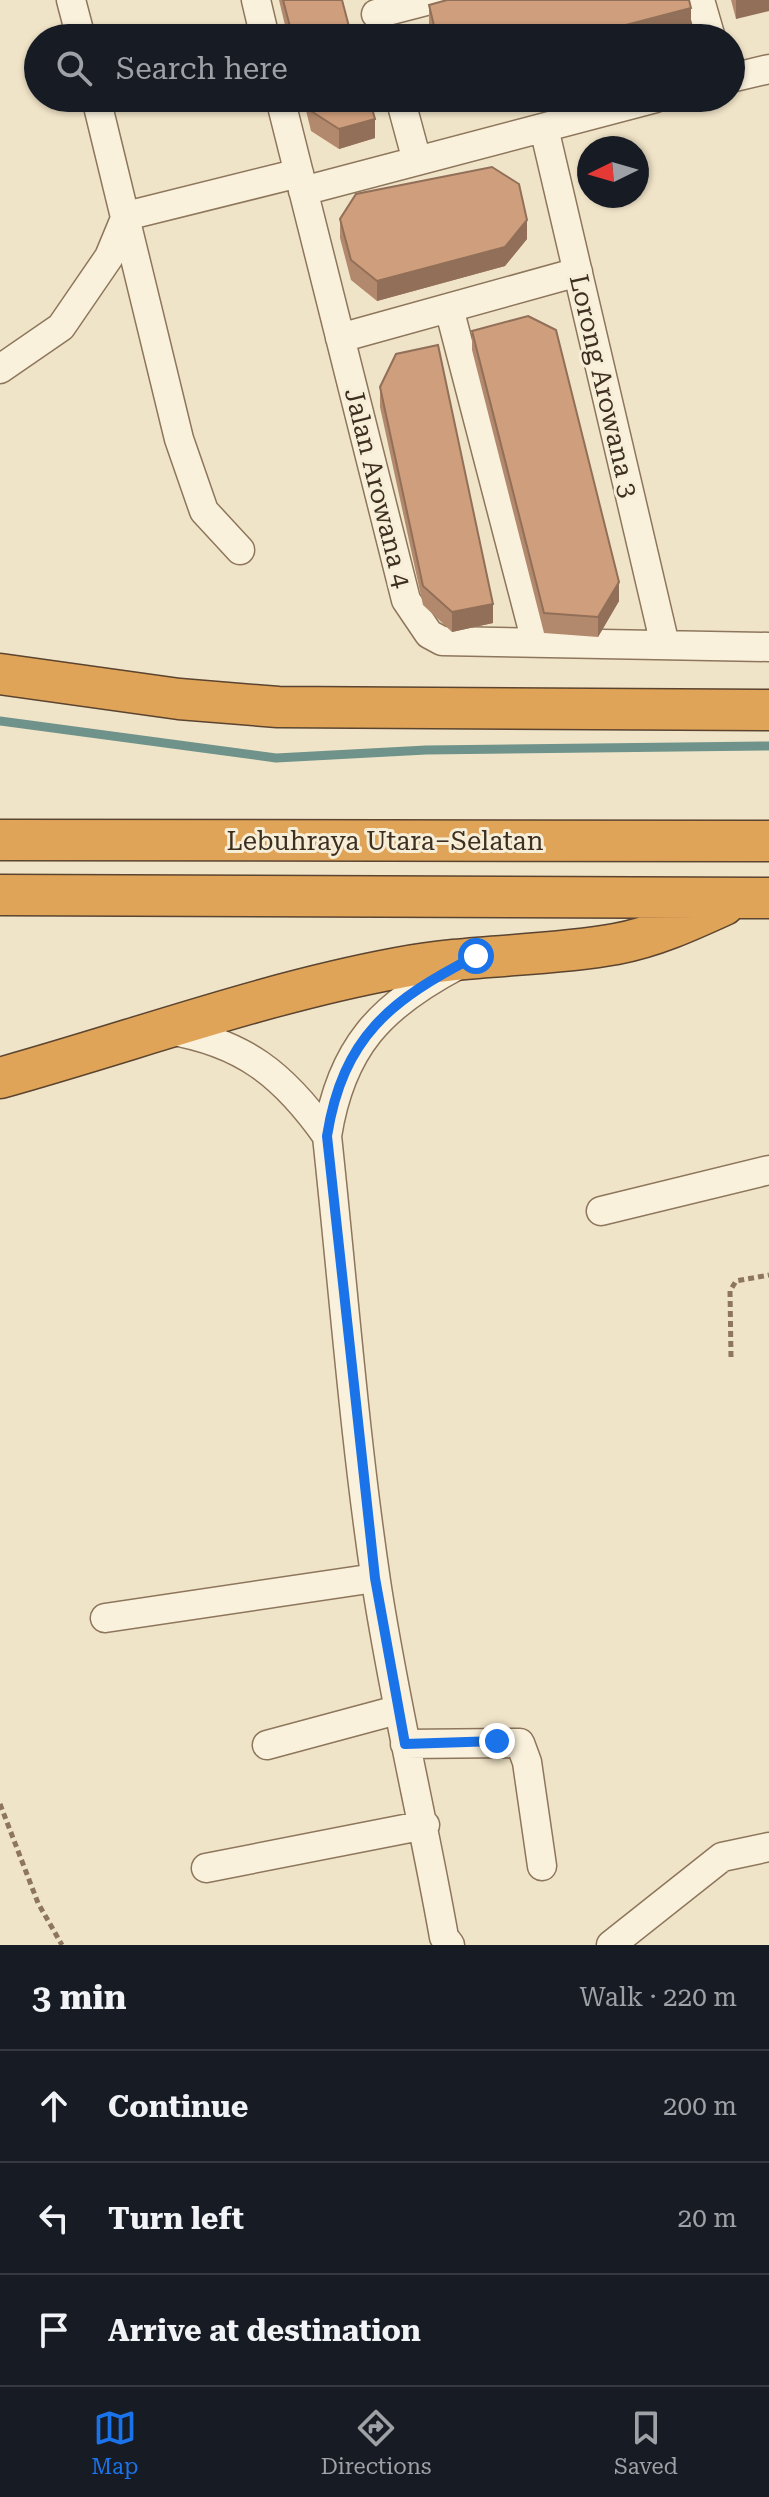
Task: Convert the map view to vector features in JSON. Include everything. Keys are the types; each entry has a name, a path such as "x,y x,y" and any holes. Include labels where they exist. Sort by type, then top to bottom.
{"highway":[{"path":"0,674 164,697 278,707 769,710"},
{"name":"Lebuhraya Utara–Selatan","path":"0,840 769,841"},
{"path":"0,895 755,898"},
{"path":"0,1078 351,977 476,956 615,944 659,933 755,898"}],"street":[{"path":"71,0 77,24"},
{"path":"256,0 262,24"},
{"path":"377,17 430,0"},
{"path":"700,0 707,24"},
{"path":"745,75 769,69"},
{"path":"100,112 179,439 204,511 240,550"},
{"name":"Jalan Arowana 4","path":"284,112 406,600 429,634 442,641 769,647"},
{"path":"404,112 417,161"},
{"path":"126,216 417,161 604,112"},
{"name":"Lorong Arowana 3","path":"544,128 665,645"},
{"path":"0,369 61,327 109,257 126,216"},
{"path":"340,338 578,272"},
{"path":"449,308 536,642"},
{"path":"444,1942 425,1825 397,1710 375,1578 327,1136 332,1102 343,1073 358,1045 373,1026 407,994 476,956"},
{"path":"164,1030 217,1042 247,1055 300,1097 327,1136"},
{"path":"601,1211 769,1170"},
{"path":"105,1618 375,1578"},
{"path":"267,1745 397,1710"},
{"path":"405,1744 520,1743 527,1762 542,1866"},
{"path":"206,1868 425,1825"},
{"path":"611,1945 722,1857 769,1847"}],"path":[{"path":"731,1357 730,1291 736,1281 769,1275"},
{"path":"0,1804 38,1903 62,1945"}],"building":[{"path":"283,0 342,0 348,24 289,24"},
{"path":"447,0 689,0 691,8 630,24 434,24 429,5"},
{"path":"313,112 373,112 375,119 339,129"},
{"path":"492,167 519,184 527,220 505,247 377,281 351,260 340,219 356,194"},
{"path":"528,316 556,330 619,582 598,617 544,613 472,331"},
{"path":"438,345 493,604 452,612 423,586 380,387 396,354"}],"waterway":[{"path":"0,721 276,758 426,750 769,746"}],"route":[{"path":"476,956 407,994 381,1016 358,1045 343,1073 332,1102 327,1136 375,1578 405,1744 497,1741"}]}
